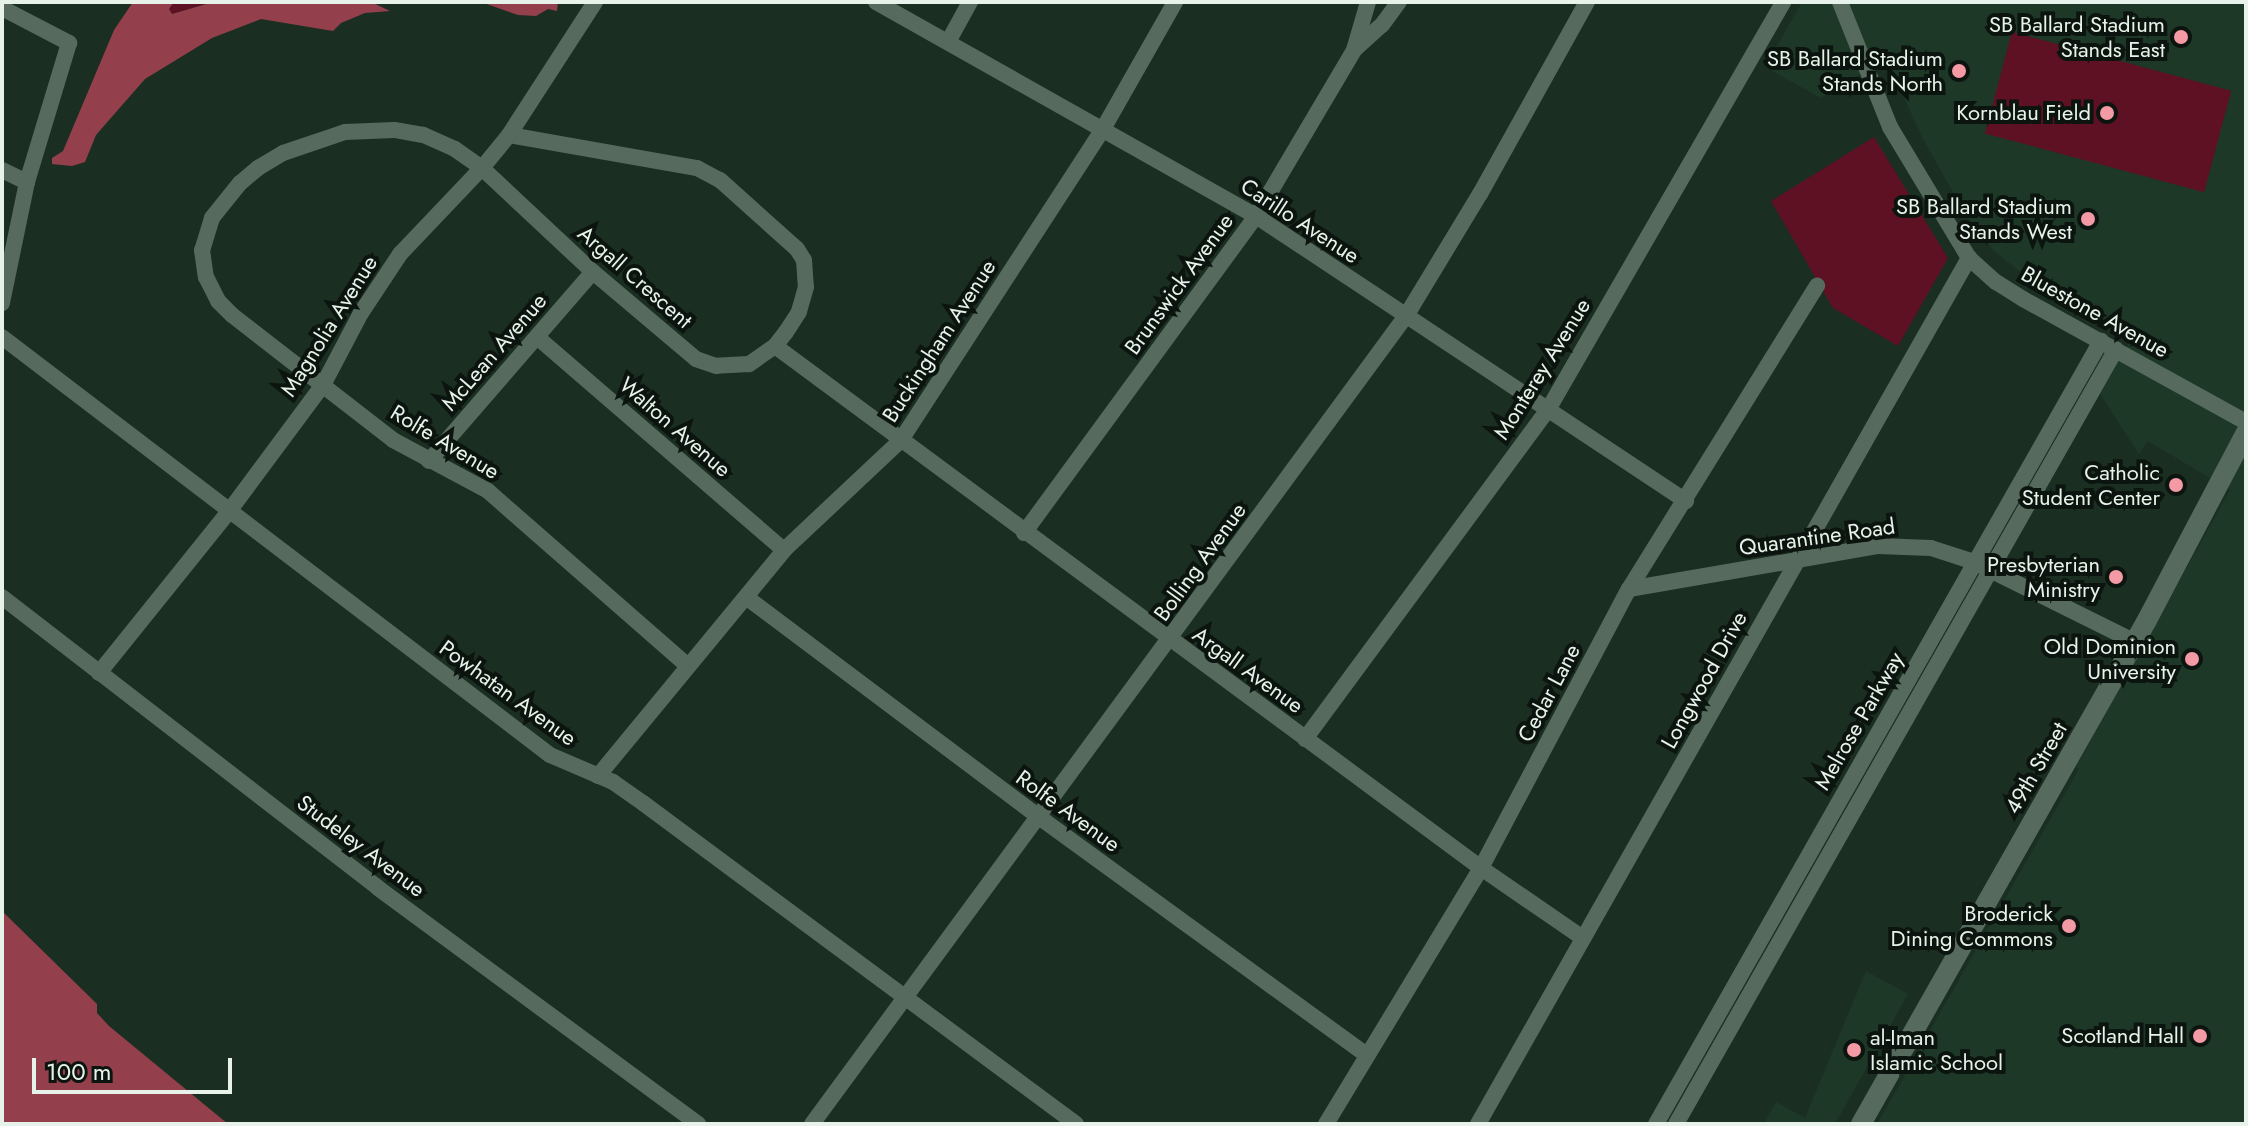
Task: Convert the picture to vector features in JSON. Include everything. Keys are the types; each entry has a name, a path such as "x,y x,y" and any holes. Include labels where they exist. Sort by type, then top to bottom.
{"street":[{"name":"Magnolia Avenue","path":"99,673 230,510 323,385 361,313 400,254 509,135 595,2"},
{"name":"Carillo Avenue","path":"876,2 1256,216 1686,501"},
{"path":"948,42 970,2"},
{"name":"Buckingham Avenue","path":"598,776 784,550 901,440 1103,129 1175,2"},
{"name":"Brunswick Avenue","path":"1024,533 1256,216 1354,50 1368,2"},
{"name":"Brunswick Avenue","path":"1354,50 1382,25 1399,2"},
{"name":"Bolling Avenue","path":"812,1124 1406,316 1480,194 1587,2"},
{"name":"Monterey Avenue","path":"1305,739 1549,408 1783,2"},
{"name":"Bluestone Avenue","path":"1840,2 1890,127 1969,258 1996,282 2246,422"},
{"path":"2,8 69,43 27,182 2,303"},
{"name":"Argall Crescent","path":"323,385 232,315 210,289 202,263 202,250 209,226 220,205 258,168 283,153 345,132 394,130 423,135 455,149 482,168 593,272 696,359 716,366 749,364 775,346"},
{"path":"509,135 697,168 738,194 797,249 807,271 799,312 775,346"},
{"path":"2,170 27,182"},
{"name":"Longwood Drive","path":"1478,1124 1969,258"},
{"name":"McLean Avenue","path":"429,461 593,272"},
{"name":"Cedar Lane","path":"1326,1124 1481,868 1629,589 1817,286"},
{"name":"Powhatan Avenue","path":"2,337 550,755 598,776 643,803 1076,1124"},
{"name":"Walton Avenue","path":"537,337 784,550"},
{"name":"Melrose Parkway","path":"1656,1124 2101,341"},
{"name":"Argall Avenue","path":"775,346 1481,868 1583,938"},
{"name":"Melrose Parkway","path":"1676,1124 2116,349"},
{"name":"Rolfe Avenue","path":"323,385 393,440 429,461 467,477 488,491 687,665"},
{"name":"49th Street","path":"1861,1124 2207,513 2246,432"},
{"name":"Quarantine Road","path":"1629,589 1878,546 1905,545 1931,548 1974,562 2135,642"},
{"name":"Studeley Avenue","path":"2,597 378,888 698,1124"},
{"name":"Rolfe Avenue","path":"746,597 1039,817 1367,1055"}],"shaded area":[{"path":"133,2 174,2 169,9 172,14 213,2 371,2 390,11 365,13 341,23 333,31 261,19 212,38 145,79 96,135 85,162 72,166 52,164 52,158 63,151 114,30"},
{"path":"174,2 213,2 171,14 169,9"},
{"path":"481,2 558,2 557,11 548,9 536,16 518,15"},
{"name":"Old Dominion University","path":"1802,2 2246,2 2246,1124 1877,1124 2079,769 2076,767 2230,490 2148,441 2139,454 2100,394 2133,336 2018,270 1994,251 1967,217 1923,139 1886,59 1821,98 1765,67"},
{"name":"Kornblau Field","path":"2012,32 2231,91 2204,192 1985,133"},
{"path":"1874,137 1948,258 1898,346 1833,308 1771,201"},
{"path":"2,911 97,1004 97,1013 109,1026 228,1124 2,1124"},
{"name":"al-Iman Islamic School","path":"1866,971 1908,994 1835,1124 1764,1124 1776,1102 1805,1118"}],"place":[{"name":"SB Ballard Stadium Stands East","path":"2181,37"},
{"name":"SB Ballard Stadium Stands North","path":"1959,71"},
{"name":"Kornblau Field","path":"2107,113"},
{"name":"SB Ballard Stadium Stands West","path":"2088,219"},
{"name":"Catholic Student Center","path":"2176,485"},
{"name":"Presbyterian Ministry","path":"2116,577"},
{"name":"Old Dominion University","path":"2192,659"},
{"name":"Broderick Dining Commons","path":"2069,926"},
{"name":"Scotland Hall","path":"2200,1036"},
{"name":"al-Iman Islamic School","path":"1854,1050"}]}
